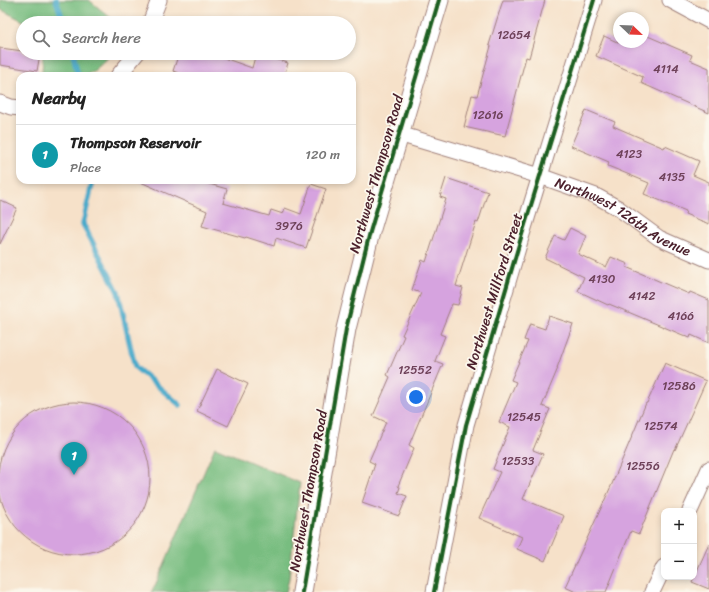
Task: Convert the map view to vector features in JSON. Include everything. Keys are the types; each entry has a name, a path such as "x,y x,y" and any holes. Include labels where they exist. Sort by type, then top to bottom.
{"street":[{"path":"153,16 159,0"},
{"name":"Northwest Thompson Road","path":"302,592 346,330 370,232 439,0"},
{"name":"Northwest Millford Street","path":"434,592 466,425 594,0"},
{"path":"670,0 709,21"},
{"path":"121,72 131,60"},
{"path":"0,103 16,108"},
{"name":"Northwest 126th Avenue","path":"399,134 540,176 596,196 618,208 659,238 709,260"},
{"path":"691,508 709,469"},
{"path":"652,592 661,573"}],"green space":[{"path":"0,0 89,0 108,16 16,16 16,17 0,9"},
{"path":"43,60 106,60 92,72 42,72"},
{"path":"215,447 300,483 286,592 151,592"}],"building":[{"path":"503,0 545,0 529,58 526,57 505,136 464,127 472,95 477,96 491,46 489,45"},
{"path":"604,36 613,40 613,48 649,48 649,37 692,55 690,60 709,68 709,113 641,83 643,77 596,56"},
{"path":"0,48 16,50 16,60 39,60 37,71 0,65"},
{"path":"177,60 230,60 252,68 254,60 278,60 288,63 285,72 173,71"},
{"path":"586,110 615,122 613,126 699,161 693,175 709,182 709,224 685,214 686,211 644,194 649,183 608,166 609,162 571,146"},
{"path":"446,178 488,192 478,223 476,222 456,286 463,288 458,305 452,304 440,334 445,336 435,361 443,364 409,445 414,448 398,486 400,487 398,493 407,496 399,516 362,503 375,464 369,461 386,422 373,416 390,377 387,375 404,336 402,335 421,293 412,290 422,260 426,262 446,199 440,197"},
{"path":"145,184 209,184 227,189 223,203 269,216 271,210 283,214 285,208 301,214 311,184 326,189 306,248 276,238 274,246 202,226 207,211"},
{"path":"0,200 17,208 0,244"},
{"path":"570,228 586,236 578,254 606,267 611,257 628,264 626,267 689,294 690,292 709,300 709,343 691,335 690,338 609,304 608,305 578,291 584,277 545,258 555,236 564,240"},
{"path":"549,316 573,324 558,368 542,406 550,409 533,450 543,454 523,499 564,516 545,561 517,549 522,537 479,518 500,472 493,469 510,427 499,422 516,382 511,380 528,341 524,340 530,324 545,329"},
{"path":"665,363 706,381 675,450 674,449 639,534 631,531 606,592 576,592 565,587"},
{"path":"217,369 248,384 228,426 197,411"},
{"path":"74,402 103,408 110,411 122,420 141,442 150,478 148,493 144,507 141,514 132,526 110,545 89,552 74,554 45,548 38,545 26,536 7,514 -1,485 0,463 4,449 7,442 16,430 38,411 59,404"},
{"path":"709,544 709,589 692,582 693,580 697,580 697,571"}],"waterway":[{"path":"56,0 62,16"},
{"path":"75,60 77,72"},
{"path":"92,184 83,224 118,292 135,367 180,405"}],"cycle path":[{"path":"302,592 346,329 370,232 439,0"},
{"path":"434,592 466,425 520,241 594,0"}],"place":[{"name":"Thompson Reservoir","path":"74,475"}]}
